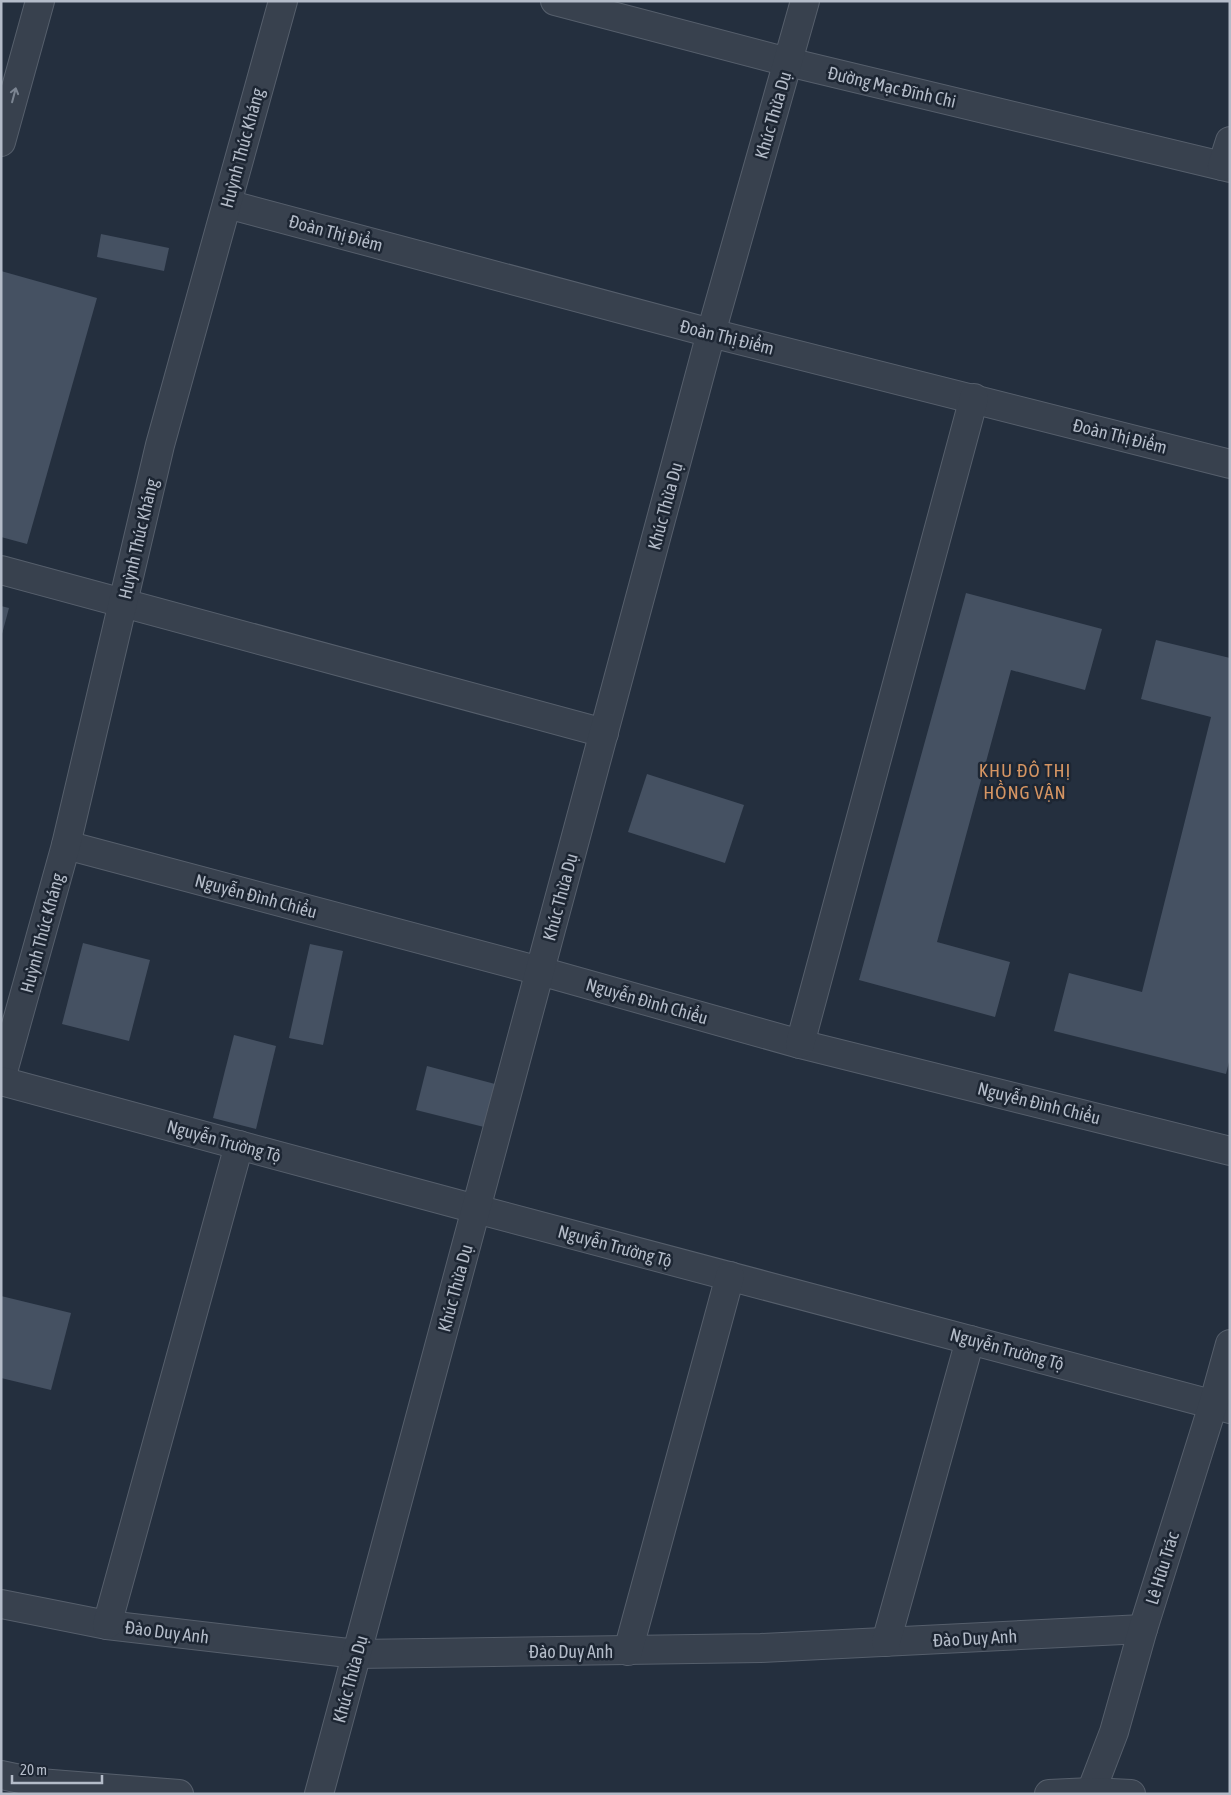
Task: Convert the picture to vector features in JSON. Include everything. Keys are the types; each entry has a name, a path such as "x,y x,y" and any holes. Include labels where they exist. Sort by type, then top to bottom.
{"street":[{"path":"1,142 40,1"},
{"name":"Huỳnh Thúc Kháng","path":"1,1080 66,845 160,445 283,1"},
{"name":"Đường Mạc Đĩnh Chi","path":"554,1 788,62 1227,159"},
{"name":"Khúc Thừa Dụ","path":"320,1794 711,333 805,1"},
{"name":"Đoàn Thị Điểm","path":"227,204 711,333 1230,464"},
{"path":"800,1044 974,398"},
{"path":"1,570 604,733"},
{"name":"Nguyễn Đình Chiểu","path":"66,845 540,971 800,1044 1230,1151"},
{"name":"Nguyễn Trường Tộ","path":"1,1080 476,1209 1222,1407"},
{"path":"107,1625 239,1145"},
{"path":"628,1650 730,1276"},
{"path":"886,1642 970,1340"},
{"name":"Lê Hữu Trác","path":"1091,1792 1114,1732 1143,1629 1222,1407 1230,1344"},
{"name":"Đào Duy Anh","path":"1,1604 107,1625 357,1654 761,1648 1143,1629"},
{"path":"1,1775 39,1783 178,1794"},
{"path":"1049,1794 1091,1792 1132,1794"}],"building":[{"path":"101,234 169,248 164,271 97,257"},
{"path":"1,271 97,298 27,544 1,537"},
{"path":"966,593 1102,629 1085,690 1011,670 937,942 1010,962 995,1017 859,980"},
{"path":"1,606 9,608 2,634 1,634"},
{"path":"1156,640 1230,658 1230,1058 1226,1074 1054,1031 1069,973 1142,992 1211,717 1141,699"},
{"path":"647,774 744,805 725,863 628,832"},
{"path":"83,943 150,960 129,1041 62,1024"},
{"path":"310,944 343,951 323,1045 289,1038"},
{"path":"234,1035 276,1046 256,1129 213,1118"},
{"path":"427,1066 495,1084 484,1127 416,1110"},
{"path":"1,1296 71,1313 51,1390 1,1378"}],"district":[{"name":"KHU ĐÔ THỊ HỒNG VẬN","path":"1025,781"}]}
